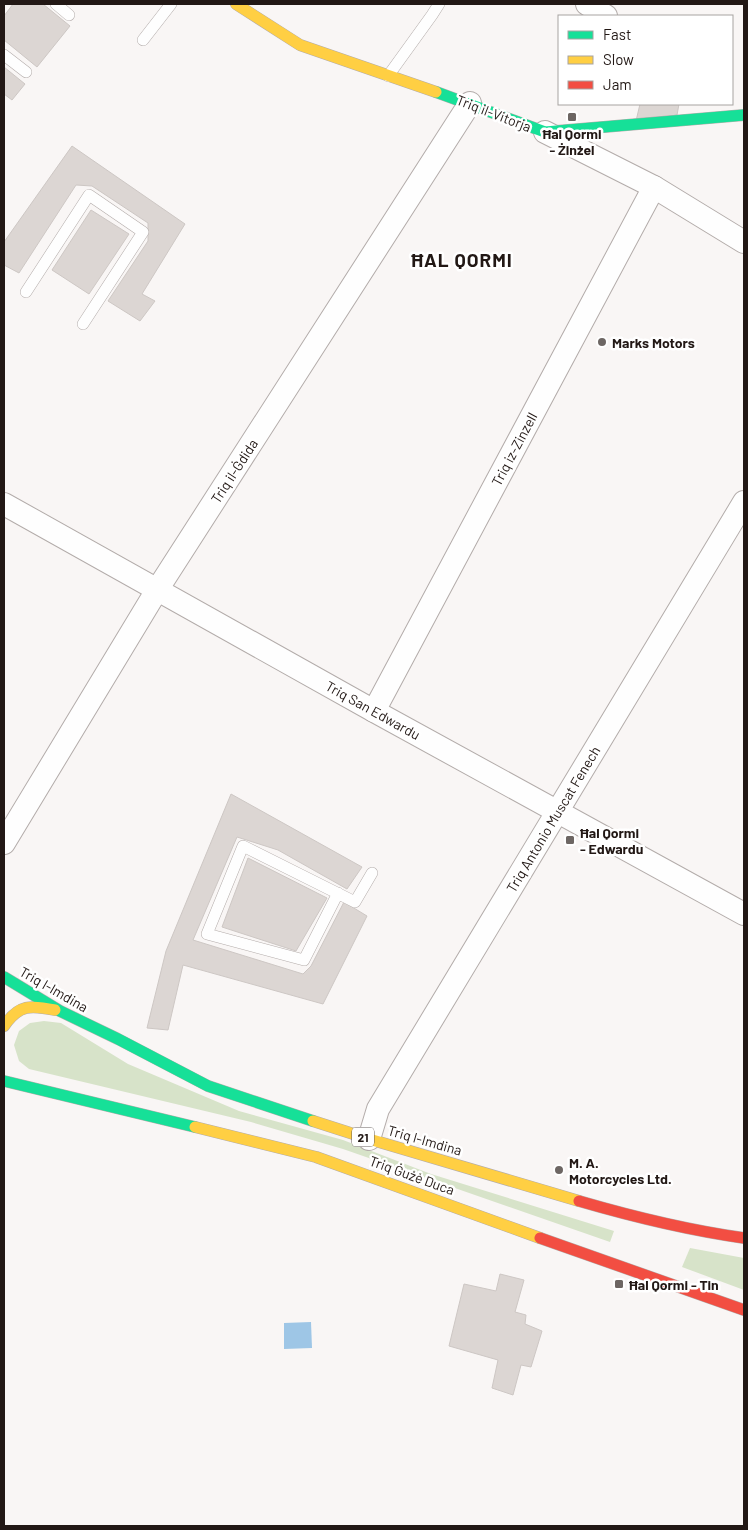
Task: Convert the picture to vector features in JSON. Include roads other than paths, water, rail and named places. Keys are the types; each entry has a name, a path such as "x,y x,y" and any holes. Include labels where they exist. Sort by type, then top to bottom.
{"main road":[{"name":"Triq il-Vitorja","path":"236,4 300,45 470,103 545,132"},
{"path":"545,132 744,115"},
{"name":"Triq l-Imdina","path":"4,977 60,1011 208,1086 370,1139 637,1218 708,1233 744,1238"},
{"path":"4,1026 17,1009 32,1006 60,1011"},
{"path":"4,1070 6,1081"},
{"name":"Triq Ġużè Duca","path":"6,1081 316,1157 744,1310"}],"street":[{"path":"587,4 604,15"},
{"name":"Triq il-Ġdida","path":"4,843 157,590 470,103"},
{"path":"731,105 744,115"},
{"name":"Triq il-Vitorja","path":"545,132 654,187 744,242"},
{"name":"Triq iz-Zinzell","path":"374,711 654,187"},
{"name":"Triq Antonio Muscat Fenech","path":"370,1139 378,1109 744,502"},
{"name":"Triq San Edwardu","path":"4,504 374,711 744,914"}],"lane":[{"path":"56,4 69,15"},
{"path":"143,40 171,4"},
{"path":"388,76 439,4"},
{"path":"4,55 26,72"},
{"path":"26,292 88,194 143,232 83,324"},
{"path":"338,893 304,960 207,934 243,846 338,893 355,902 372,873"}],"water":[{"path":"311,1322 312,1348 284,1349 284,1323"}],"place":[{"name":"Ħal Qormi - Żinżel","path":"572,117"},
{"name":"Marks Motors","path":"602,342"},
{"name":"Ħal Qormi - Edwardu","path":"570,840"},
{"name":"M. A. Motorcycles Ltd.","path":"559,1170"},
{"name":"Ħal Qormi - Tin","path":"619,1284"}],"district":[{"name":"ĦAL QORMI","path":"462,259"}]}
